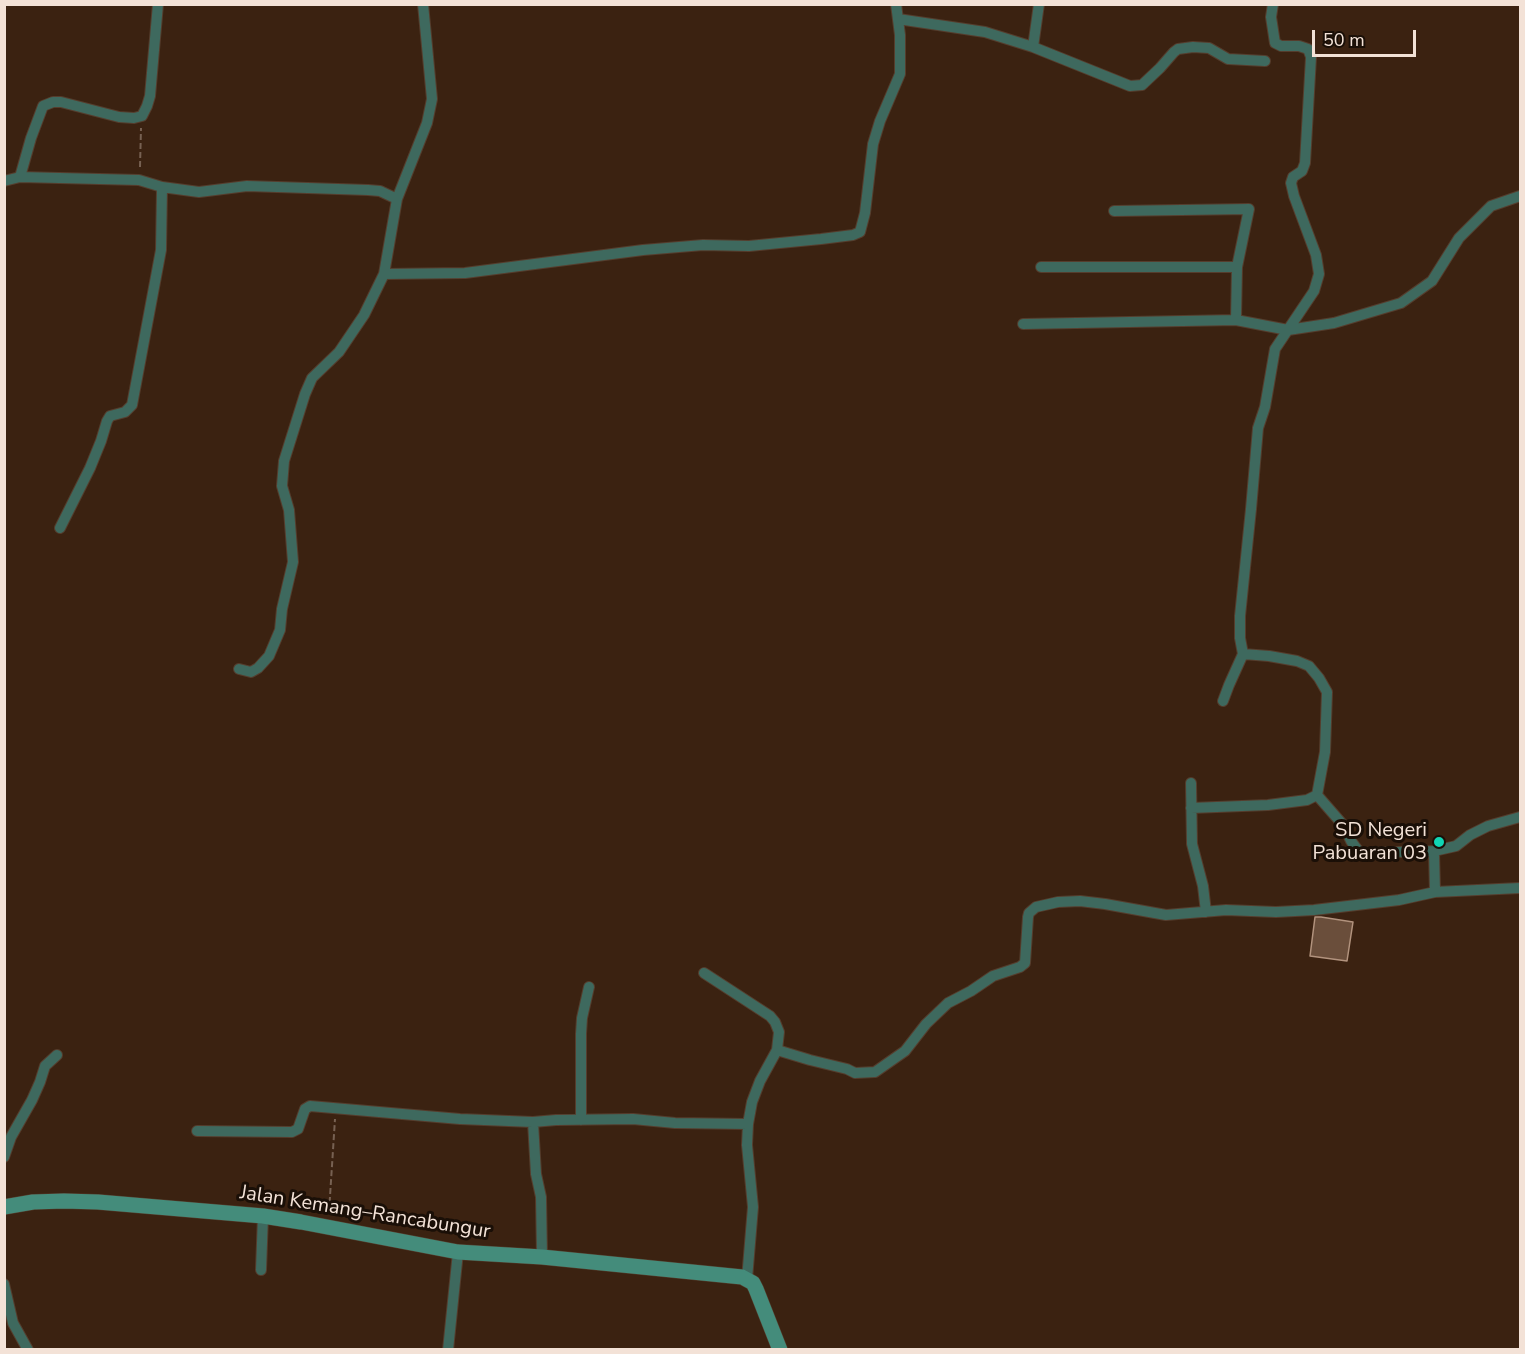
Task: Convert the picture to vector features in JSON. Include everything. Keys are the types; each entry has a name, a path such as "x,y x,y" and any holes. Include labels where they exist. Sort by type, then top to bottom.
{"street":[{"path":"20,177 43,105 61,102 119,117 142,116 150,96 158,4"},
{"path":"239,669 251,672 258,668 269,656 280,630 282,609 293,562 289,510 282,486 284,461 305,394 312,378 339,352 364,315 384,274 397,199 427,123 432,99 423,4"},
{"path":"384,274 465,273 643,250 703,245 749,246 853,235 860,232 865,213 873,144 900,74 900,35 896,4"},
{"path":"1033,47 1039,4"},
{"path":"1223,701 1243,654 1240,616 1258,428 1265,407 1275,350 1314,291 1319,274 1317,255 1291,183 1293,177 1302,171 1305,163 1311,57 1308,49 1299,46 1281,46 1275,43 1271,17 1273,4"},
{"path":"898,19 985,32 1033,47 1134,87 1142,85 1178,49 1209,48 1228,58 1265,61"},
{"path":"4,181 20,177 139,180 162,188 199,192 247,186 368,189 380,191 397,199"},
{"path":"60,528 90,468 107,421 110,416 125,412 132,405 160,250 162,188"},
{"path":"1023,324 1236,320 1288,330 1334,322 1401,303 1432,281 1459,238 1491,206 1521,196"},
{"path":"1114,211 1249,209 1237,267 1236,320"},
{"path":"1041,267 1237,267"},
{"path":"1243,654 1297,661 1309,666 1320,678 1327,692 1324,752 1317,795"},
{"path":"1191,783 1192,844 1203,886 1206,912"},
{"path":"1191,808 1268,805 1307,800 1317,795"},
{"path":"1317,795 1344,826 1360,853 1434,851 1455,846 1488,826 1521,817"},
{"path":"1434,851 1435,892"},
{"path":"777,1050 855,1073 875,1072 905,1051 926,1024 948,1004 993,976 1020,967 1025,963 1029,913 1036,907 1058,902 1080,901 1166,915 1180,915 1226,910 1276,912 1314,910 1399,900 1435,892 1521,888"},
{"path":"704,973 770,1016 778,1032 777,1050 760,1081 752,1102 748,1124 747,1145 753,1207 747,1279 756,1289 780,1350"},
{"path":"581,1120 581,1034 589,987"},
{"path":"4,1157 11,1137 36,1091 45,1066 57,1055"},
{"path":"197,1131 292,1132 298,1129 305,1109 310,1106 441,1118 532,1122 633,1119 675,1123 748,1124"},
{"path":"532,1122 536,1174 541,1197 542,1257"},
{"name":"Jalan Kemang–Rancabungur","path":"4,1207 33,1202 98,1202 263,1216 458,1252 542,1257 747,1279"},
{"path":"261,1269 263,1216"},
{"path":"448,1350 458,1252"},
{"path":"4,1284 14,1323 28,1350"}],"path":[{"path":"139,180 142,116"},
{"path":"328,1227 336,1108"}],"building":[{"path":"1315,917 1353,922 1347,961 1310,956"}],"place":[{"name":"SD Negeri Pabuaran 03","path":"1439,842"}]}
